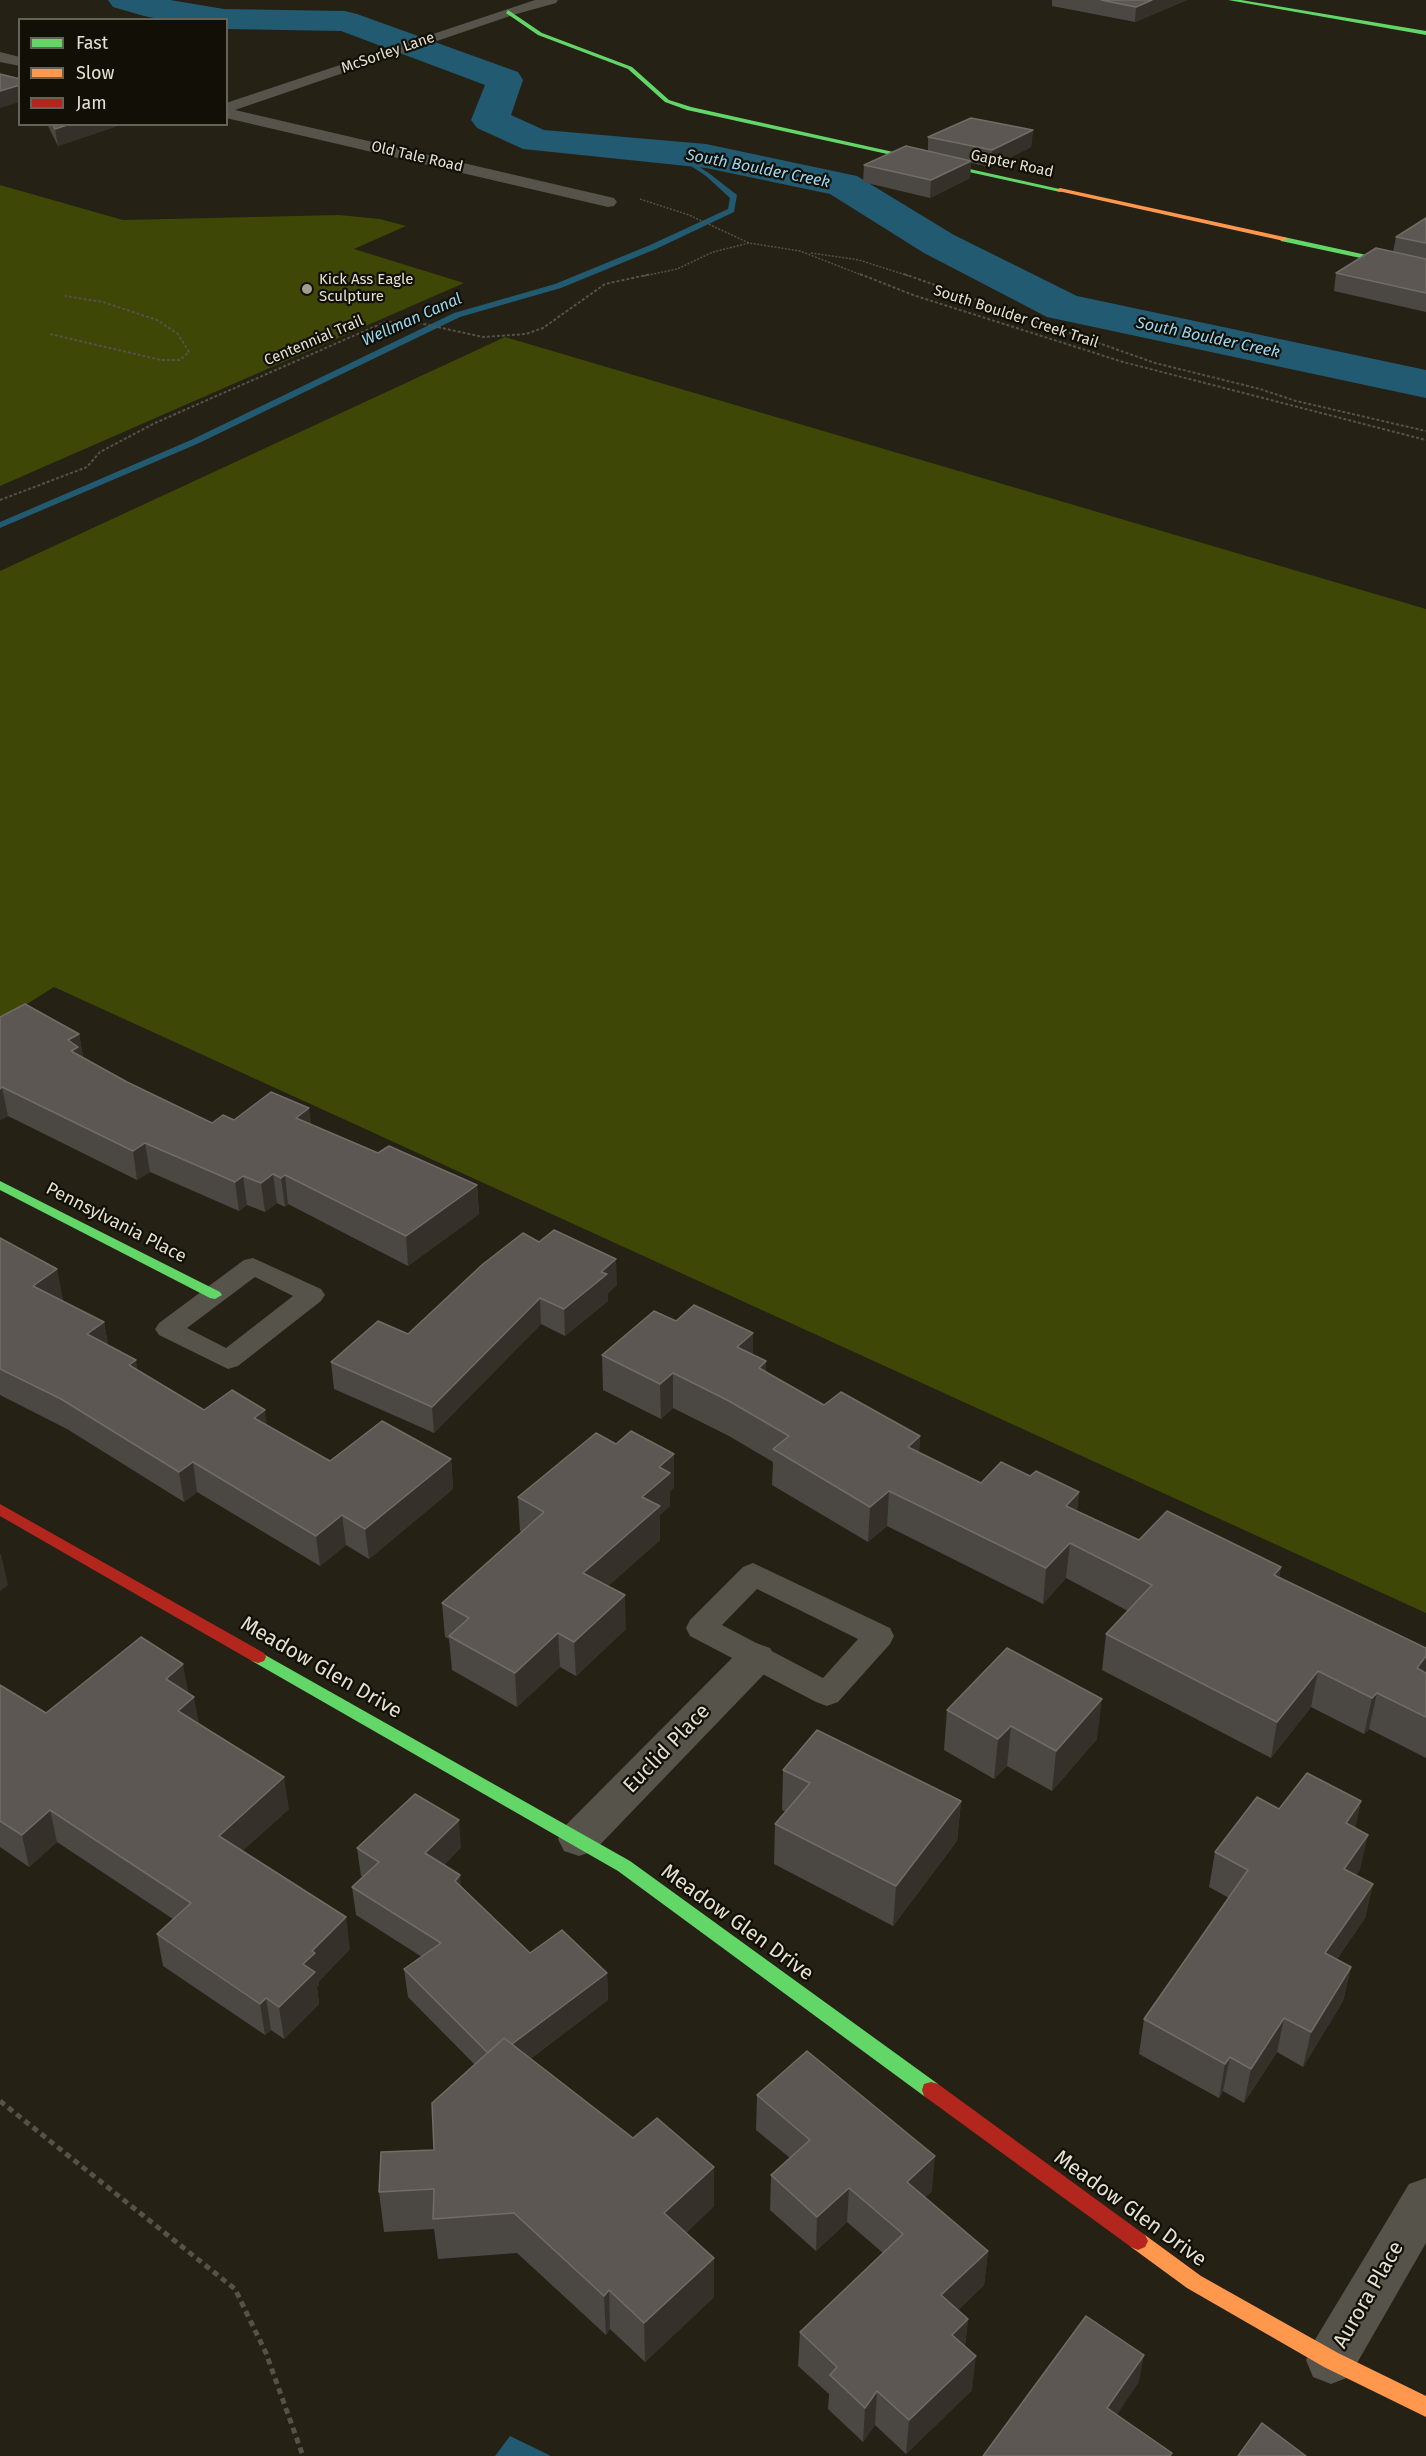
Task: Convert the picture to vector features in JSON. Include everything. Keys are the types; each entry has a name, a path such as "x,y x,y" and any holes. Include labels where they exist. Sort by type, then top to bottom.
{"street":[{"name":"McSorley Lane","path":"228,109 508,12 551,0"},
{"path":"1231,0 1426,33"},
{"name":"Gapter Road","path":"508,12 540,34 630,68 667,101 689,109 1426,270"},
{"path":"0,57 18,62"},
{"name":"Old Tale Road","path":"228,110 608,202"},
{"name":"Pennsylvania Place","path":"0,1185 215,1295"},
{"name":"Meadow Glen Drive","path":"0,1509 624,1866 1194,2282 1331,2360 1426,2407"},
{"name":"Euclid Place","path":"579,1839 756,1658"},
{"name":"Aurora Place","path":"1331,2360 1426,2199"}],"lane":[{"path":"253,1266 312,1295 228,1360 168,1329 215,1295 253,1266"},
{"path":"753,1574 879,1636 827,1694 756,1658 701,1628 753,1574"}],"path":[{"name":"South Boulder Creek Trail","path":"608,202 638,199 689,215 749,243 800,251 913,295 1123,362 1426,440"},
{"name":"Centennial Trail","path":"0,500 87,467 100,452 155,423 338,340 385,322 410,321 483,337 526,334 543,328 605,284 677,269 713,252 749,243"},
{"path":"800,251 860,260 889,269 1155,363 1260,389 1296,401 1426,431"},
{"path":"50,333 161,360 180,360 189,352 178,334 157,320 103,302 65,296"},
{"path":"0,2101 235,2289 266,2353 303,2456"}],"green space":[{"path":"0,185 123,220 339,215 380,219 406,226 354,249 464,283 0,486"},
{"path":"505,337 1426,609 1426,1613 54,987 0,1021 0,571"}],"water":[{"path":"510,2436 549,2455 550,2456 495,2456"}],"building":[{"path":"1101,0 1152,0 1136,7"},
{"path":"0,74 18,78 18,86 0,91"},
{"path":"971,118 1033,130 992,150 928,137"},
{"path":"906,146 971,161 931,180 864,165"},
{"path":"1426,218 1426,243 1396,237"},
{"path":"1376,248 1426,259 1426,293 1336,273"},
{"path":"25,1004 79,1034 68,1040 78,1047 71,1051 127,1082 212,1123 223,1115 234,1120 271,1092 309,1108 296,1118 378,1153 389,1146 477,1185 406,1236 285,1175 281,1178 273,1174 261,1183 243,1176 235,1182 145,1143 133,1151 2,1087 0,1089 0,1017"},
{"path":"554,1230 616,1259 601,1272 607,1274 564,1309 540,1298 432,1407 331,1362 378,1321 408,1334 483,1264 523,1233 539,1242"},
{"path":"0,1238 57,1269 33,1286 104,1322 87,1334 136,1360 129,1365 204,1410 232,1390 265,1410 254,1418 330,1461 382,1421 451,1459 365,1529 342,1515 316,1536 193,1462 179,1472 61,1399 0,1369"},
{"path":"694,1305 753,1333 737,1347 766,1361 759,1368 824,1405 841,1392 920,1436 908,1447 981,1483 1001,1462 1030,1476 1036,1471 1079,1492 1066,1506 1139,1540 1167,1511 1281,1567 1274,1575 1426,1648 1426,1656 1417,1668 1426,1673 1426,1717 1377,1693 1372,1698 1318,1671 1277,1722 1106,1634 1152,1585 1070,1543 1046,1568 889,1491 870,1507 773,1449 789,1436 729,1401 673,1373 660,1384 602,1355 654,1311 676,1321"},
{"path":"631,1431 674,1454 659,1467 670,1473 642,1497 660,1506 583,1573 625,1595 574,1642 558,1633 515,1673 449,1636 469,1618 442,1603 544,1512 518,1497 596,1433 616,1444"},
{"path":"141,1637 183,1664 166,1679 194,1697 178,1711 284,1777 219,1836 346,1917 312,1951 315,1953 303,1964 315,1972 279,2007 266,1998 260,2004 157,1934 191,1903 50,1810 22,1835 0,1821 0,1685 46,1713"},
{"path":"1007,1648 1102,1699 1056,1751 1011,1726 998,1739 947,1710"},
{"path":"817,1730 961,1801 896,1886 775,1824 810,1783 783,1770"},
{"path":"1307,1773 1361,1801 1346,1823 1368,1835 1344,1869 1373,1884 1325,1953 1351,1967 1311,2032 1284,2018 1251,2069 1230,2057 1225,2064 1144,2019 1248,1870 1215,1852 1257,1797 1279,1809"},
{"path":"415,1794 459,1820 425,1853 460,1875 455,1881 530,1953 562,1930 607,1973 512,2044 504,2038 488,2053 404,1969 441,1943 352,1887 379,1862 357,1848"},
{"path":"504,2038 633,2138 657,2118 714,2167 664,2213 714,2258 644,2323 609,2290 604,2296 514,2213 433,2219 434,2189 379,2192 381,2152 434,2150 432,2103"},
{"path":"807,2051 935,2156 907,2182 988,2251 941,2295 968,2319 952,2335 976,2356 909,2420 877,2391 865,2408 830,2375 837,2367 800,2332 903,2234 849,2188 817,2217 771,2175 810,2140 757,2095"},
{"path":"1086,2316 1144,2355 1107,2408 1172,2453 1170,2456 983,2456"},
{"path":"1262,2423 1306,2456 1238,2456"}],"waterway":[{"name":"South Boulder Creek","path":"125,0 144,6 218,18"},
{"name":"South Boulder Creek","path":"228,19 345,21 505,80 490,120 537,141 706,156 843,185 939,244 1063,307 1426,384"},
{"name":"Wellman Canal","path":"0,525 194,442 457,315 558,286 653,247 731,210 734,197 708,175 675,153"}],"traffic: fast":[{"path":"1231,0 1426,33"},
{"path":"508,12 540,34 630,68 667,101 689,109 1060,190"},
{"path":"1284,239 1426,270"},
{"path":"0,1185 215,1295"},
{"path":"258,1657 624,1866 931,2090"}],"traffic: slow":[{"path":"1060,190 1284,239"},
{"path":"1138,2241 1194,2282 1331,2360 1426,2407"}],"traffic: jam":[{"path":"0,1509 258,1657"},
{"path":"931,2090 1138,2241"}],"place":[{"name":"Kick Ass Eagle Sculpture","path":"307,289"}]}
